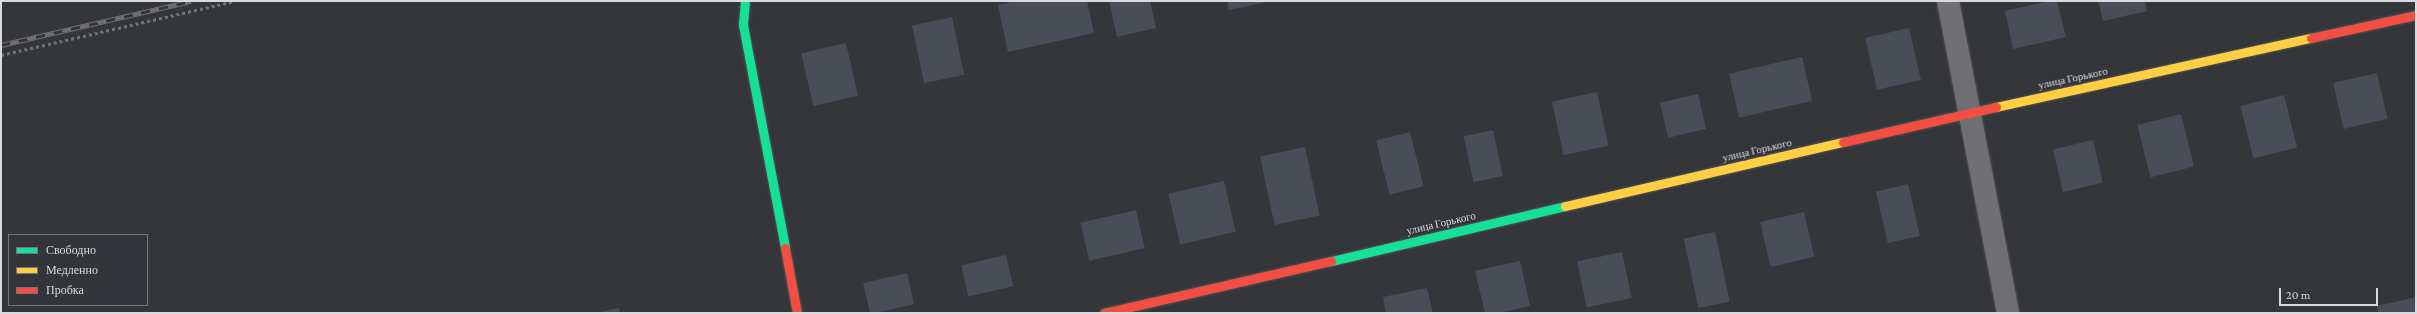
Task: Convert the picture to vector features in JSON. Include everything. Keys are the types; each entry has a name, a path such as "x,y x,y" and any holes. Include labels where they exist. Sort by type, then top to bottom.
{"street":[{"path":"745,1 743,25 797,313"},
{"path":"1948,1 2008,313"},
{"name":"улица Горького","path":"1104,313 1969,113 2416,15"}],"path":[{"path":"1,56 235,1"}],"building":[{"path":"1014,1 1087,1 1094,33 1008,52 998,5"},
{"path":"1109,1 1150,1 1156,28 1117,37"},
{"path":"1227,1 1267,1 1267,2 1229,10"},
{"path":"2050,1 2057,1 2066,37 2013,49 2005,11"},
{"path":"2098,1 2145,1 2147,11 2103,21"},
{"path":"952,17 964,75 924,83 912,26"},
{"path":"1909,28 1921,80 1877,90 1865,38"},
{"path":"846,43 858,96 813,106 801,53"},
{"path":"1802,57 1812,101 1739,118 1729,74"},
{"path":"2377,73 2388,119 2344,129 2333,83"},
{"path":"1597,92 1608,146 1563,155 1552,102"},
{"path":"1698,94 1706,129 1668,138 1660,103"},
{"path":"2284,95 2297,147 2253,158 2240,106"},
{"path":"2181,114 2194,166 2150,177 2137,125"},
{"path":"1493,130 1503,176 1473,182 1464,136"},
{"path":"1410,132 1424,186 1390,195 1376,140"},
{"path":"2093,140 2103,183 2063,192 2053,149"},
{"path":"1305,147 1320,215 1275,225 1260,157"},
{"path":"1224,181 1236,232 1180,244 1168,194"},
{"path":"1908,184 1920,236 1888,243 1876,191"},
{"path":"1136,210 1145,248 1089,261 1080,223"},
{"path":"1804,212 1814,257 1771,267 1760,222"},
{"path":"1715,232 1730,301 1698,308 1684,239"},
{"path":"1622,252 1632,298 1587,308 1577,262"},
{"path":"1006,255 1013,286 968,297 961,265"},
{"path":"1520,261 1530,306 1498,313 1485,313 1475,271"},
{"path":"907,273 914,304 870,313 863,283"},
{"path":"1427,288 1433,313 1386,313 1383,297"},
{"path":"2416,297 2416,313 2378,313 2377,306"},
{"path":"619,308 620,313 601,312"}],"railway":[{"path":"1,45 191,1"}],"traffic: fast":[{"path":"745,1 743,25 785,248"},
{"path":"1331,261 1565,206"}],"traffic: slow":[{"path":"1996,107 2311,38"},
{"path":"1565,206 1843,142"}],"traffic: jam":[{"path":"2311,38 2416,15"},
{"path":"1843,142 1996,107"},
{"path":"785,248 797,313"},
{"path":"1104,313 1331,261"}]}
